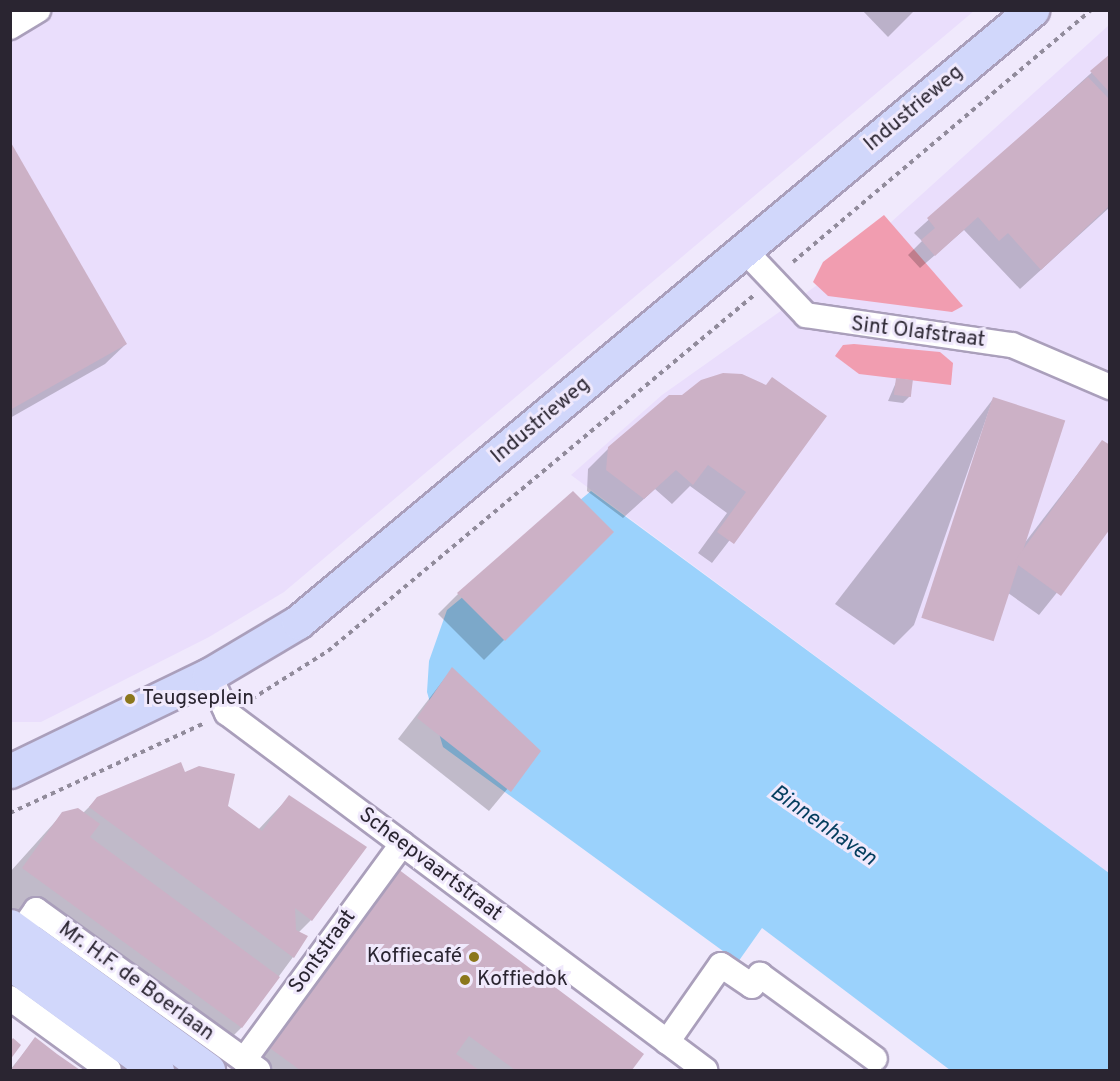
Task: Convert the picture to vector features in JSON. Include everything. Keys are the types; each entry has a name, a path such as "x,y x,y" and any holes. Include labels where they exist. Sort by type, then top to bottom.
{"street":[{"path":"10,27 38,10"},
{"name":"Industrieweg","path":"10,771 209,675 307,615 746,252 1032,10"},
{"name":"Sint Olafstraat","path":"746,252 806,315 1012,345 1110,387"},
{"name":"Scheepvaartstraat","path":"209,675 227,713 667,1042 690,1066"},
{"name":"Sontstraat","path":"251,1065 402,844"},
{"name":"Mr. H.F. de Boerlaan","path":"208,1071 14,940 36,910 251,1065"},
{"path":"14,940 157,1071"},
{"path":"667,1042 721,965 752,986 760,975 878,1067"},
{"path":"10,998 109,1071"}],"shaded area":[{"path":"11,11 974,11 284,592 209,637 41,722 11,722"},
{"path":"1109,25 1109,873 571,475 662,395 837,271"},
{"path":"884,215 963,306 952,312 828,296 813,282 823,262"},
{"path":"843,345 940,352 953,363 951,385 859,374 835,356"}],"water":[{"name":"Binnenhaven","path":"591,491 1109,873 1109,1070 950,1070 762,928 738,962 443,747 427,692 429,661 447,610"}],"building":[{"path":"1110,54 1110,93 1090,71"},
{"path":"1088,77 1110,100 1110,205 1041,270 1008,233 999,241 978,217 935,256 921,240 935,228 927,218"},
{"path":"10,141 127,344 10,410"},
{"path":"723,373 742,374 766,385 772,377 827,416 734,544 717,532 746,492 708,465 693,485 676,470 644,499 606,470 608,447 669,395 682,395 701,380"},
{"path":"896,378 913,380 911,397 894,395"},
{"path":"993,397 1065,420 994,641 921,618"},
{"path":"1102,440 1110,445 1110,529 1061,596 1014,562"},
{"path":"573,491 614,532 505,641 457,593"},
{"path":"452,667 541,751 511,792 417,718"},
{"path":"181,762 185,772 199,766 235,774 228,806 262,831 289,795 367,847 312,921 295,908 296,930 308,936 294,958 89,807 97,797"},
{"path":"78,808 100,824 90,837 280,977 242,1028 22,868 62,812"},
{"path":"398,869 644,1054 632,1070 515,1070 469,1036 456,1054 479,1070 300,1070 267,1046"},
{"path":"35,1037 57,1054 80,1070 11,1070"},
{"path":"13,1038 21,1045 10,1060 10,1042"}],"place":[{"name":"Teugseplein","path":"130,699"},
{"name":"Koffiecafé","path":"474,957"},
{"name":"Koffiedok","path":"465,980"}]}
